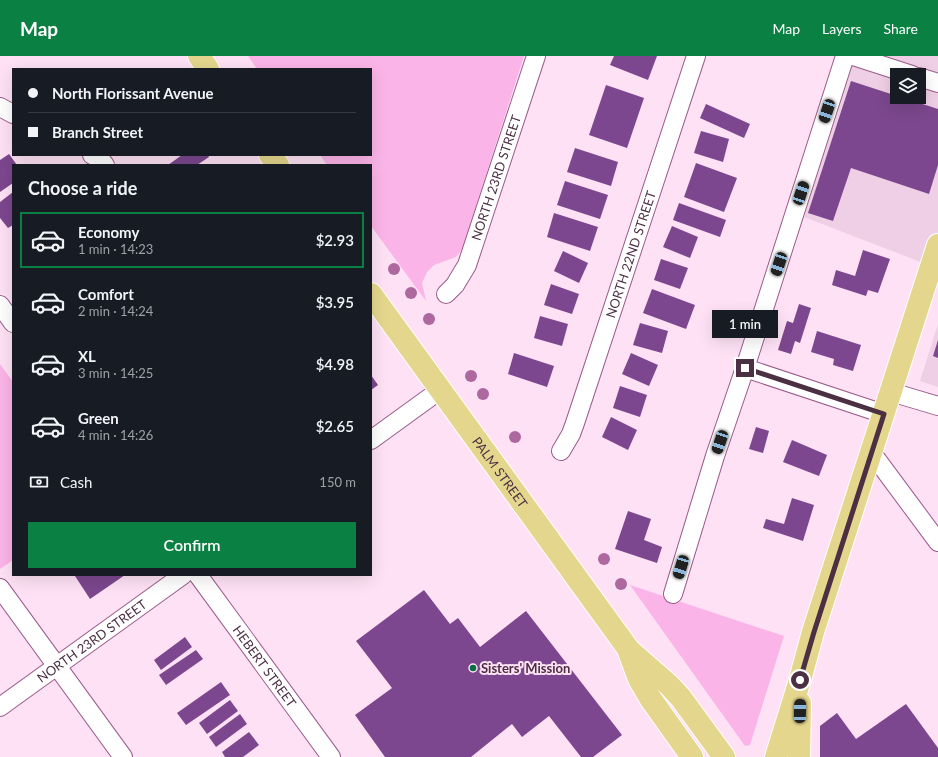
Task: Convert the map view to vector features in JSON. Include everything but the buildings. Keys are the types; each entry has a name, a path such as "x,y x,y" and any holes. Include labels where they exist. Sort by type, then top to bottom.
{"main road":[{"path":"199,56 207,68"},
{"path":"271,156 277,164"},
{"path":"776,757 814,632 938,245"},
{"name":"PALM STREET","path":"372,295 629,650 669,685 681,698 724,757"},
{"name":"PALM STREET","path":"629,650 639,679 650,698 692,757"},
{"path":"799,757 800,680"}],"street":[{"name":"NORTH 23RD STREET","path":"446,294 455,285 467,265 536,56"},
{"name":"NORTH 22ND STREET","path":"561,452 575,423 696,56"},
{"path":"673,594 715,456 745,368 845,56"},
{"path":"853,56 890,68"},
{"path":"926,79 938,83"},
{"path":"0,107 12,113"},
{"path":"94,156 101,160 104,164"},
{"path":"0,305 12,321"},
{"path":"745,368 884,414"},
{"path":"372,439 440,390"},
{"path":"891,392 938,406"},
{"path":"872,453 938,542"},
{"name":"NORTH 23RD STREET","path":"0,707 183,576"},
{"name":"HEBERT STREET","path":"199,576 332,757"},
{"path":"0,588 123,757"}],"shaded area":[{"path":"248,56 524,56 462,250 456,257 434,265 427,272 422,283 426,301 372,227 372,164 326,164 321,156 372,156 372,68 256,68"},
{"path":"855,56 938,56 938,271 931,266 804,217"},
{"path":"938,324 938,387 920,381"},
{"path":"0,364 12,381 12,561 0,569"},
{"path":"630,585 784,636 750,745 745,746"}],"place":[{"name":"Sisters' Mission","path":"473,668"}],"route":[{"path":"745,368 884,414 800,680"}]}
